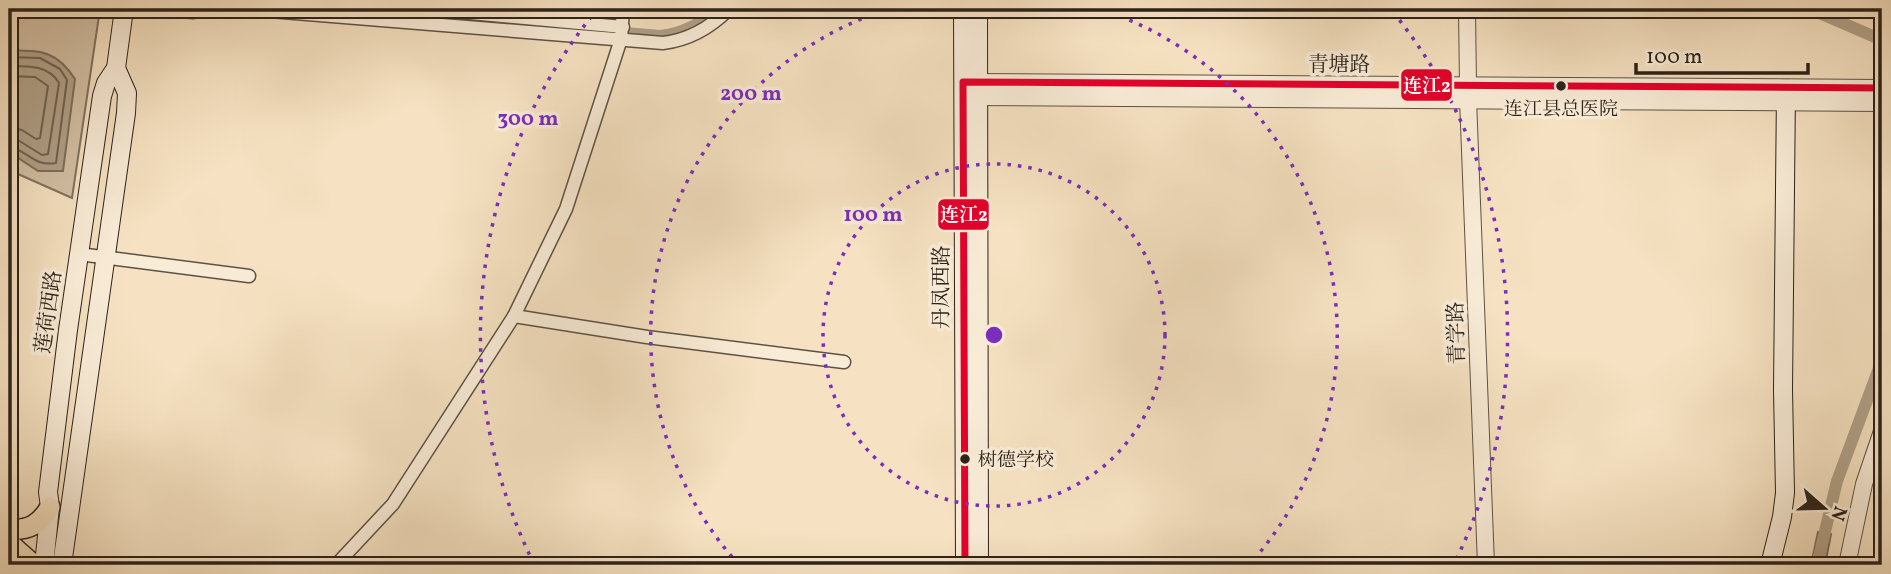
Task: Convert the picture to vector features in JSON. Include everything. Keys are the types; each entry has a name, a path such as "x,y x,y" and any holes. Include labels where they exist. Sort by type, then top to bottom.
{"main road":[{"name":"莲荷西路","path":"62,565 60,509 48,492 102,96 106,83 116,68 124,9"},
{"name":"丹凤西路","path":"963,9 971,90 979,565"},
{"name":"丹凤西路","path":"965,565 971,90 978,9"},
{"name":"莲荷西路","path":"44,565 60,509 106,257 128,99 116,68"},
{"path":"1770,565 1785,493 1783,390 1786,95"},
{"path":"9,529 27,529 60,509"},
{"path":"9,543 34,565"},
{"path":"9,561 14,565"}],"street":[{"path":"159,9 192,12 205,9"},
{"path":"244,9 622,33"},
{"path":"427,9 622,33 663,43 680,40 705,29 729,9"},
{"path":"336,565 393,504 514,316 566,209 622,33 623,9"},
{"name":"青学路","path":"1467,9 1486,565"},
{"name":"青塘路","path":"1786,95 1882,88"},
{"name":"青塘路","path":"971,90 1786,95 1882,103"},
{"path":"79,254 249,276"},
{"path":"514,316 647,337 844,362"},
{"path":"1847,565 1864,484 1882,431"}],"shaded area":[{"path":"9,9 100,9 72,198 9,170"}],"water":[{"path":"9,50 39,52 54,57 75,79 63,171 38,171 9,152"},
{"path":"1818,532 1831,534 1825,565 1811,565"}],"waterway":[{"path":"342,9 660,36 691,27 717,9"},
{"path":"1810,9 1882,40"},
{"path":"1817,565 1837,481 1882,360"}],"transit line":[{"name":"连江2","path":"965,565 963,82 1882,88"}],"place":[{"name":"连江县总医院","path":"1561,86"},
{"name":"树德学校","path":"965,459"}]}
